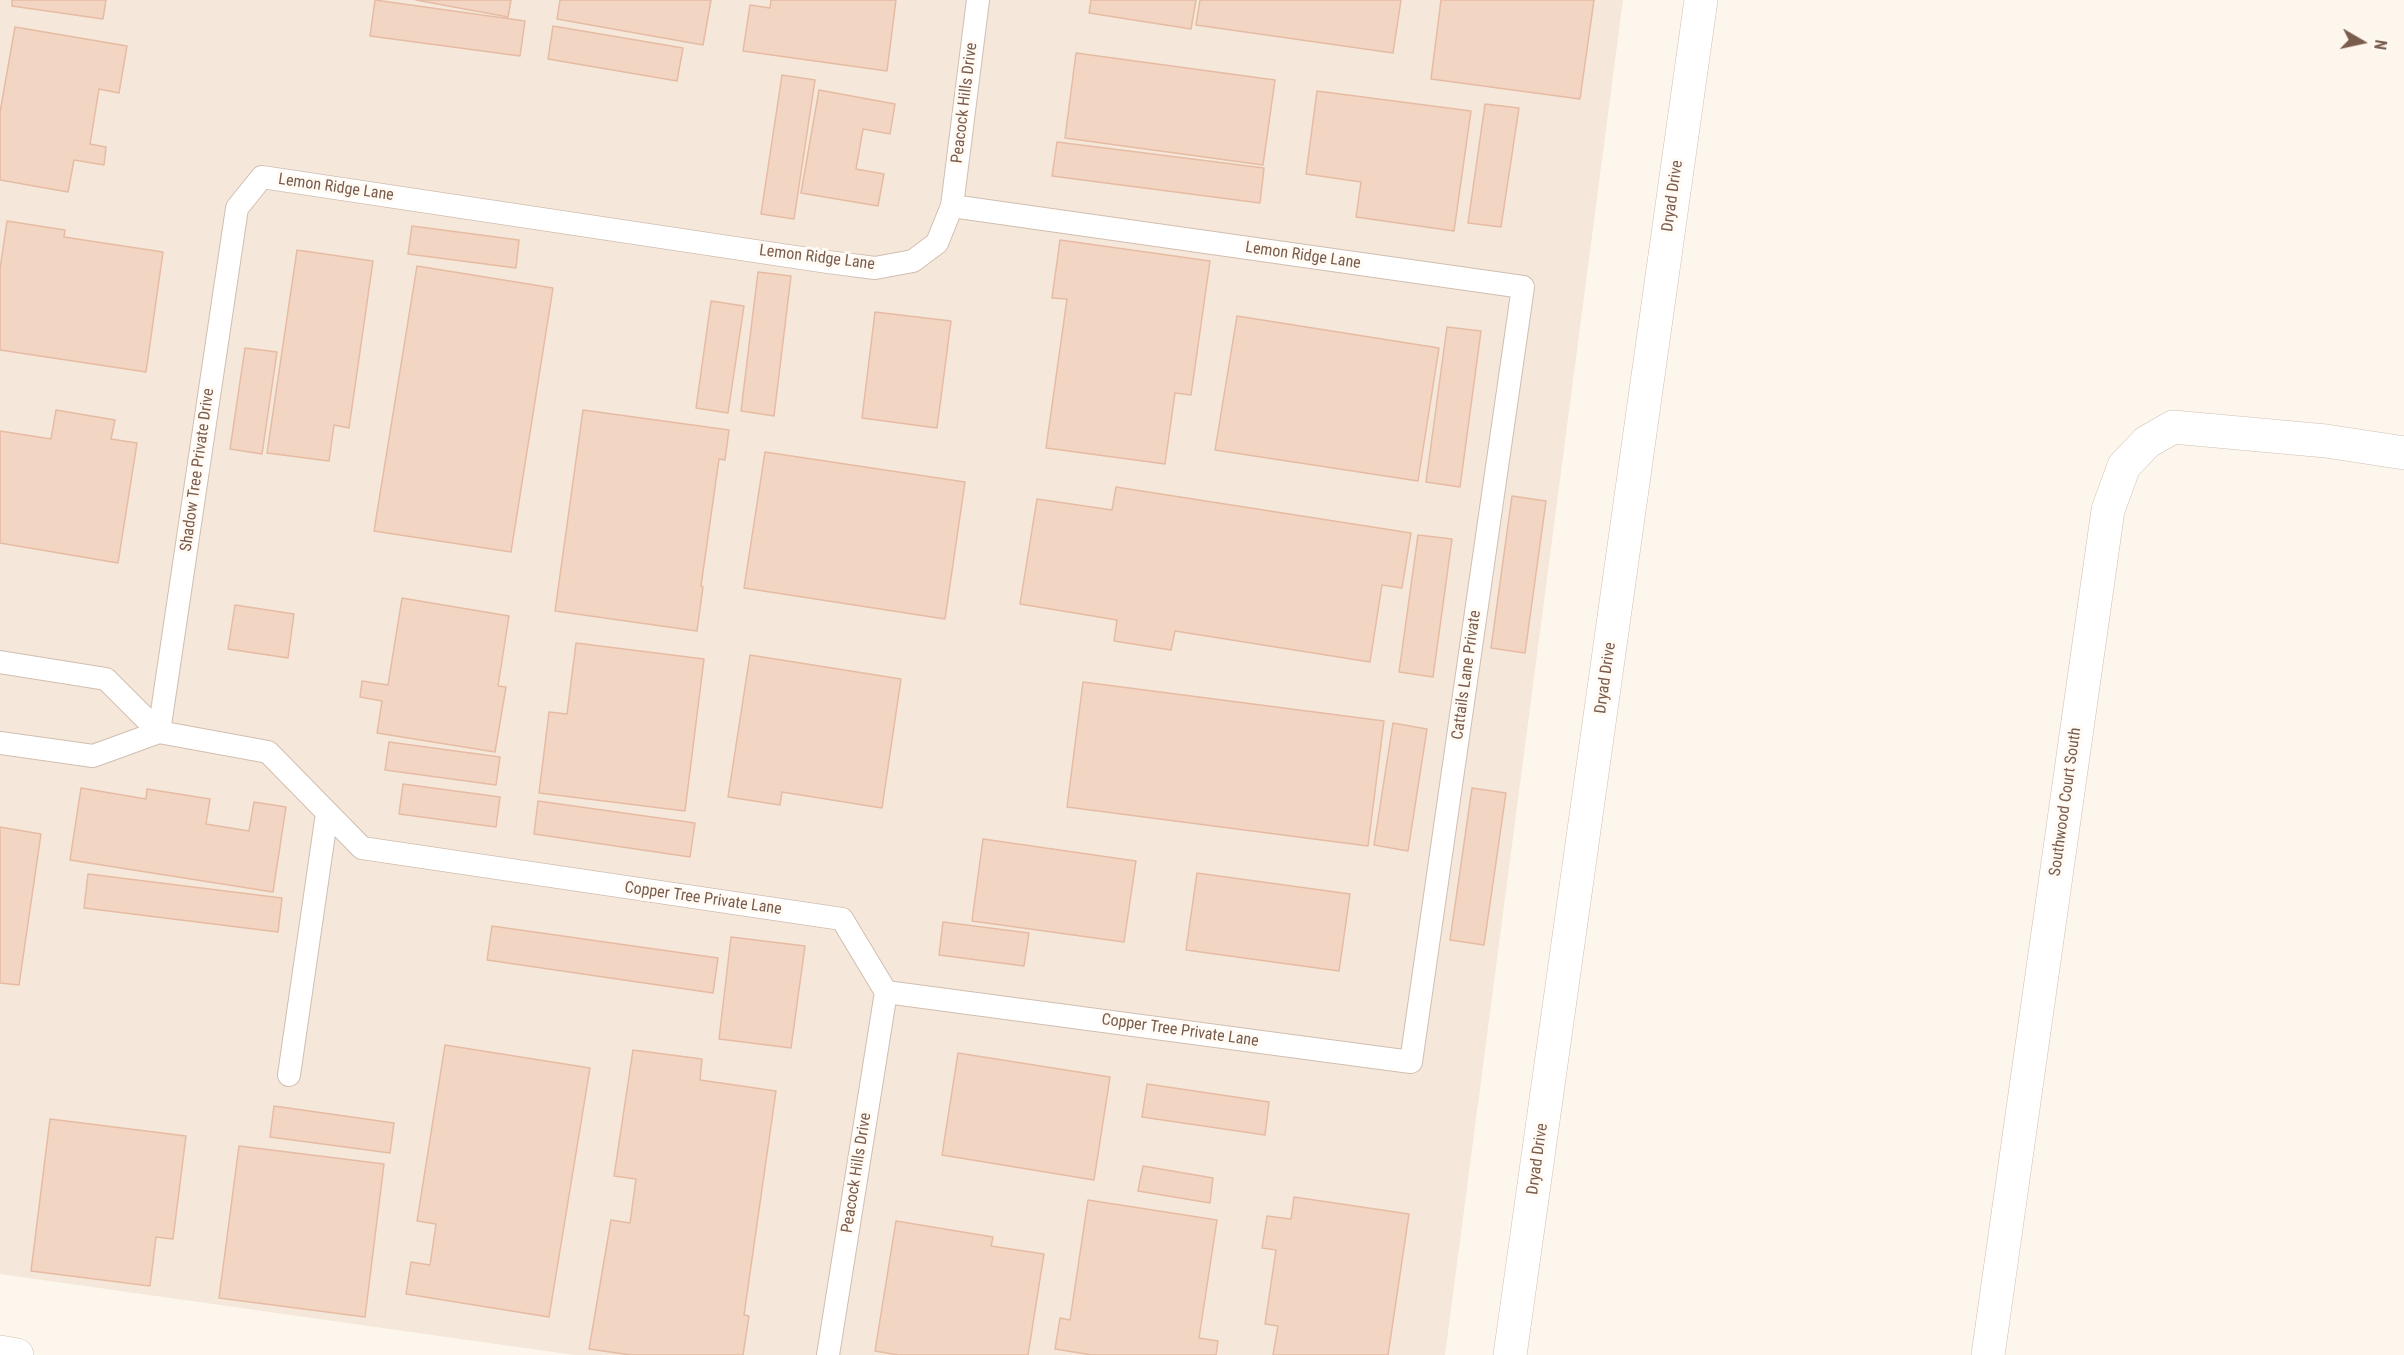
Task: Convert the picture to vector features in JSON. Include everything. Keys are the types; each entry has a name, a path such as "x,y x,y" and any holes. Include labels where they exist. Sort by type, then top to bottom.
{"street":[{"name":"Dryad Drive","path":"1510,1355 1701,0"},
{"name":"Southwood Court South","path":"1988,1355 2108,510 2124,466 2147,442 2173,427 2326,441 2404,453"},
{"path":"0,1352 17,1355"}],"lane":[{"name":"Peacock Hills Drive","path":"952,206 978,0"},
{"name":"Lemon Ridge Lane","path":"237,208 262,177 875,268 913,261 937,243 952,206 1523,287"},
{"name":"Shadow Tree Private Drive","path":"159,732 237,208"},
{"name":"Cattails Lane Private","path":"1410,1062 1523,287"},
{"path":"0,662 106,679 159,732 93,756 0,743"},
{"name":"Copper Tree Private Lane","path":"159,732 268,752 362,848 842,920 886,992 1410,1062"},
{"path":"289,1074 327,813"},
{"name":"Peacock Hills Drive","path":"828,1355 886,992"}],"shaded area":[{"path":"0,0 1623,0 1445,1355 574,1355 0,1274"}],"building":[{"path":"12,0 106,0 103,19 12,6"},
{"path":"375,0 525,21 520,56 370,36"},
{"path":"416,0 511,0 508,17"},
{"path":"560,0 711,0 703,45 557,19"},
{"path":"771,0 896,0 887,71 743,51 750,5 770,8"},
{"path":"1091,0 1196,0 1191,29 1089,13"},
{"path":"1200,0 1401,0 1393,53 1196,25"},
{"path":"1441,0 1594,0 1580,99 1431,79"},
{"path":"553,26 683,48 677,81 548,59"},
{"path":"15,27 127,46 119,93 99,89 90,144 106,147 104,165 74,160 68,192 0,180 0,112"},
{"path":"1076,53 1275,80 1263,165 1065,138"},
{"path":"782,75 815,80 794,219 761,214"},
{"path":"819,90 895,104 890,134 863,129 856,169 884,174 878,206 801,193"},
{"path":"1317,91 1471,111 1454,231 1356,217 1361,182 1306,174"},
{"path":"1485,104 1519,108 1501,227 1468,223"},
{"path":"1057,142 1264,168 1260,203 1052,176"},
{"path":"7,221 65,230 64,237 163,252 146,372 0,350 0,269"},
{"path":"412,226 519,240 516,268 408,254"},
{"path":"1060,240 1210,261 1191,395 1175,393 1165,464 1046,448 1067,299 1052,298"},
{"path":"297,250 373,261 349,428 334,425 329,461 267,453"},
{"path":"417,266 553,288 511,552 374,531"},
{"path":"758,272 791,276 774,416 741,411"},
{"path":"711,301 744,306 728,413 696,408"},
{"path":"875,312 951,321 937,428 862,418"},
{"path":"1237,316 1439,348 1418,481 1215,450"},
{"path":"1447,327 1481,331 1460,487 1426,482"},
{"path":"245,348 277,352 262,454 230,449"},
{"path":"56,410 115,420 111,439 137,443 118,563 0,543 0,431 51,439"},
{"path":"583,410 729,430 725,460 719,459 697,631 555,611"},
{"path":"765,452 965,482 945,619 744,588"},
{"path":"1116,487 1411,533 1402,588 1382,585 1370,662 1175,631 1171,650 1114,641 1117,620 1020,604 1037,499 1112,510"},
{"path":"1512,496 1546,501 1525,653 1491,648"},
{"path":"1418,535 1452,539 1433,677 1399,672"},
{"path":"402,598 509,616 498,686 506,687 495,752 377,733 382,701 360,697 362,681 388,685"},
{"path":"235,605 294,614 288,658 228,649"},
{"path":"576,643 704,659 685,811 539,793 549,712 567,714"},
{"path":"750,655 901,679 882,808 782,792 780,805 728,797"},
{"path":"1083,682 1384,721 1368,846 1067,807"},
{"path":"1393,723 1427,729 1408,851 1374,845"},
{"path":"389,742 500,757 496,785 385,770"},
{"path":"403,784 500,797 496,827 399,814"},
{"path":"81,788 146,799 147,789 210,799 206,824 249,831 254,802 286,807 273,892 70,860"},
{"path":"1472,788 1506,793 1484,945 1450,940"},
{"path":"538,801 695,823 690,857 534,834"},
{"path":"0,827 41,834 19,985 0,983"},
{"path":"983,839 1136,861 1124,942 972,921"},
{"path":"1197,873 1350,894 1339,971 1186,950"},
{"path":"88,874 282,898 278,932 84,908"},
{"path":"943,922 1029,933 1024,966 939,955"},
{"path":"492,926 718,958 713,993 487,960"},
{"path":"731,937 805,946 791,1048 719,1039"},
{"path":"445,1045 590,1068 549,1317 406,1294 411,1262 430,1265 436,1224 417,1221"},
{"path":"633,1050 702,1059 700,1080 776,1091 744,1315 749,1316 743,1355 631,1355 589,1349 611,1220 630,1223 636,1179 614,1176"},
{"path":"958,1053 1110,1077 1094,1180 942,1155"},
{"path":"1147,1084 1269,1102 1265,1135 1142,1117"},
{"path":"274,1106 394,1123 390,1153 270,1137"},
{"path":"50,1119 186,1136 173,1239 156,1237 150,1286 31,1271"},
{"path":"239,1146 384,1164 365,1317 219,1298"},
{"path":"1143,1166 1213,1178 1210,1203 1138,1191"},
{"path":"1294,1197 1409,1214 1388,1355 1273,1355 1278,1326 1265,1324 1276,1250 1262,1248 1267,1216 1291,1219"},
{"path":"1088,1200 1217,1220 1199,1338 1218,1341 1216,1355 1092,1355 1055,1349 1060,1318 1070,1320"},
{"path":"896,1221 993,1237 991,1246 1044,1254 1028,1355 898,1355 875,1351"}]}
